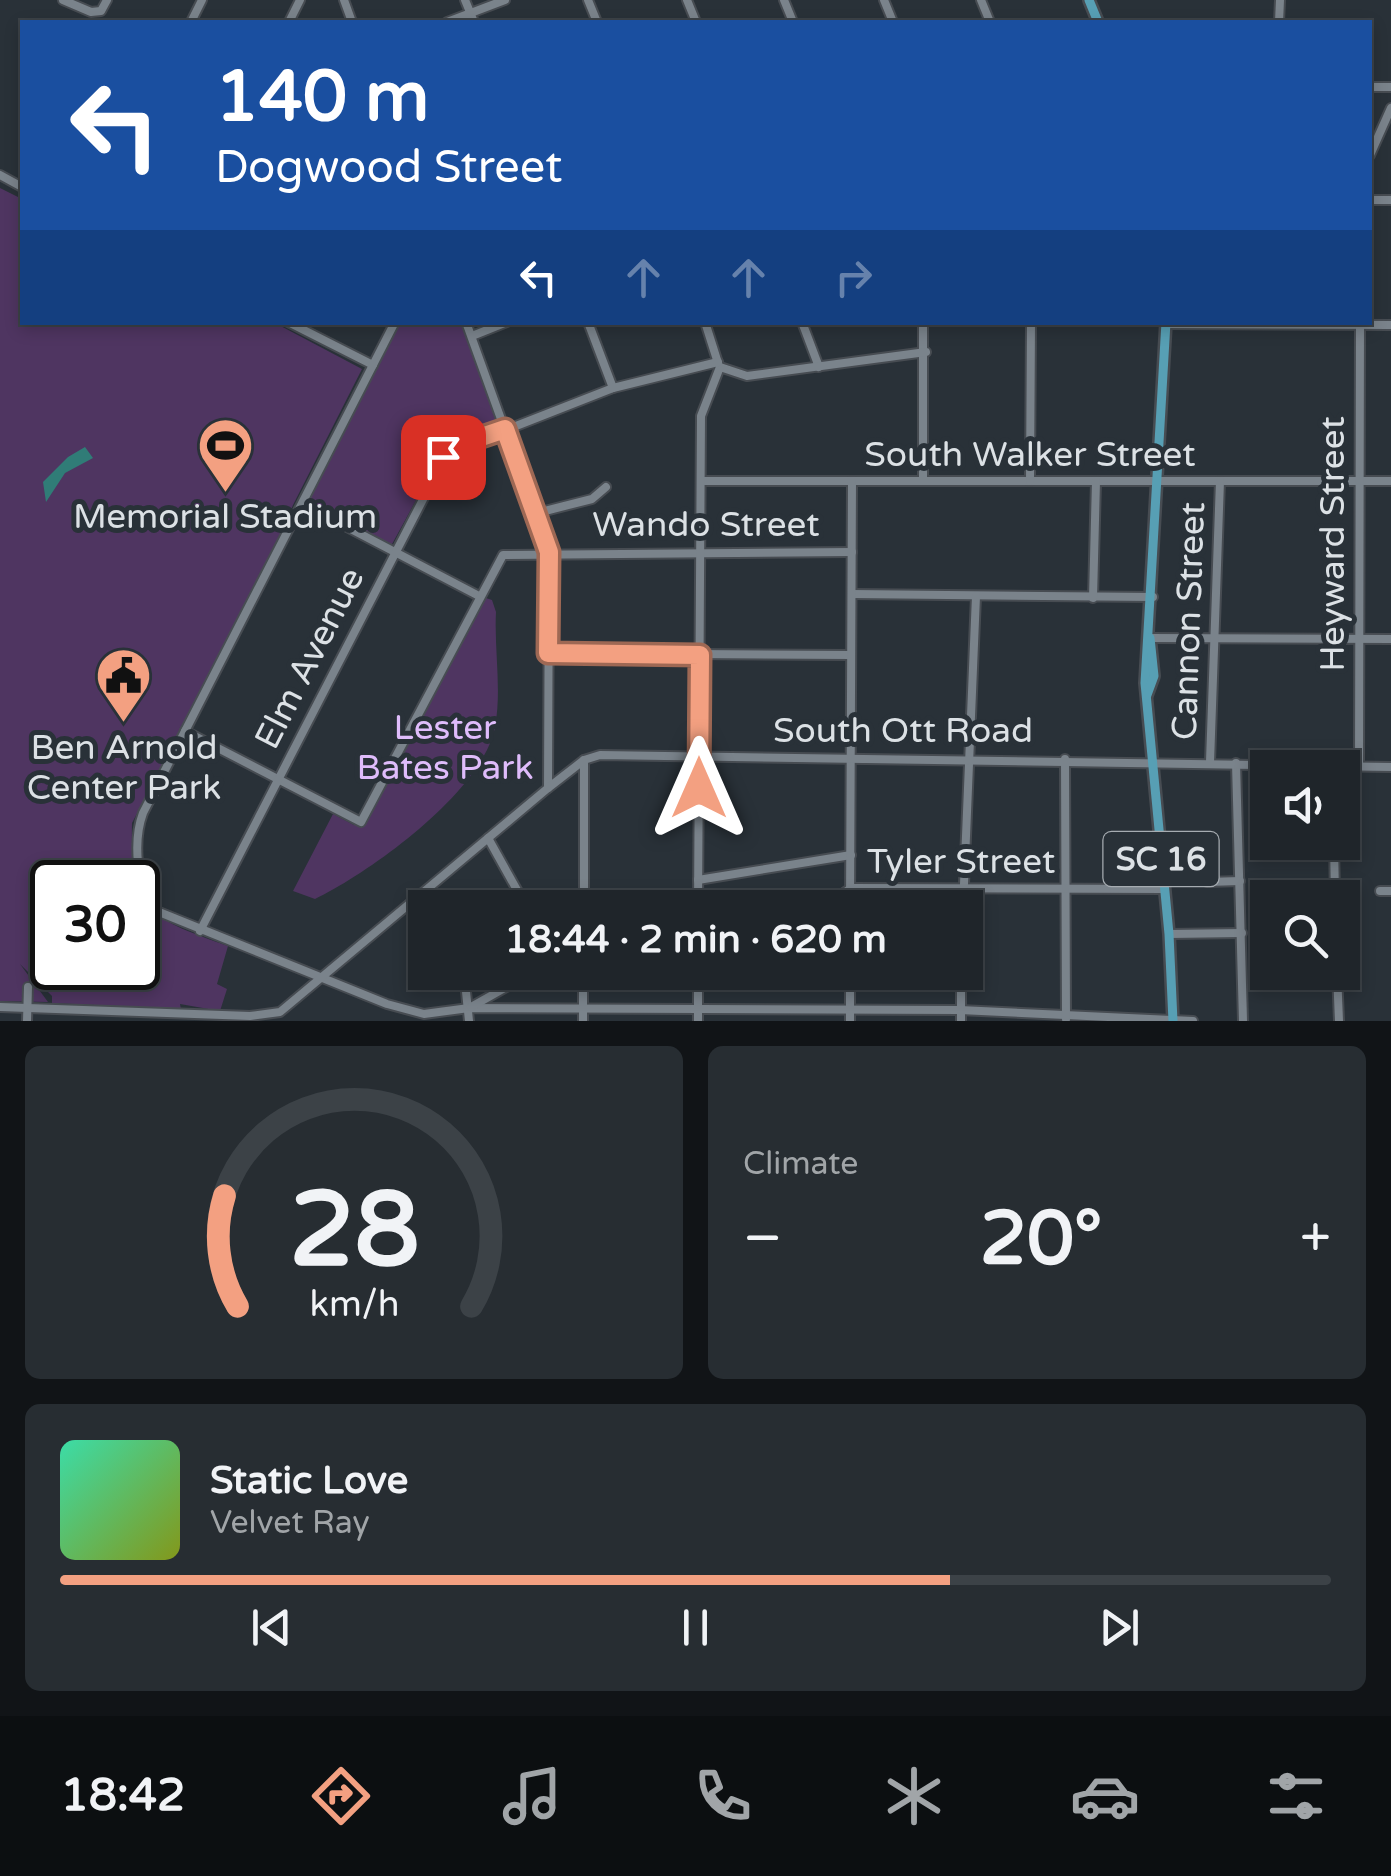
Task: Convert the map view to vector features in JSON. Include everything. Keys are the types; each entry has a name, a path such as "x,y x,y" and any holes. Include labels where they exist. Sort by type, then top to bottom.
{"main road":[{"name":"SC 16","path":"1166,325 1150,638 1154,676 1146,698 1169,934 1172,1021"}],"street":[{"path":"63,0 91,12 101,11 107,0"},
{"path":"465,0 472,18 505,0"},
{"path":"1372,151 1391,108"},
{"path":"294,325 373,365"},
{"path":"393,325 138,824 145,894 154,910 387,1004 424,1014 469,1008 583,1016 850,1016 960,1010 1193,1021"},
{"path":"467,325 549,552 548,788"},
{"path":"472,336 500,325"},
{"path":"589,325 613,388"},
{"path":"698,890 701,416 719,365 706,325"},
{"path":"803,325 819,368"},
{"path":"923,325 923,481"},
{"path":"1030,481 1031,325"},
{"name":"Heyward Street","path":"1359,750 1360,325"},
{"name":"Elm Avenue","path":"200,931 446,454 613,388 719,365 747,376 926,352"},
{"name":"South Walker Street","path":"700,480 1391,482"},
{"path":"850,888 852,481"},
{"path":"1093,598 1096,481"},
{"name":"Cannon Street","path":"1210,762 1220,481"},
{"path":"537,514 592,499 606,487"},
{"path":"302,504 479,596"},
{"name":"Wando Street","path":"277,781 361,822 503,555 852,552"},
{"path":"852,594 1153,597"},
{"path":"964,888 976,596"},
{"path":"1150,638 1391,639"},
{"path":"548,653 852,654"},
{"path":"185,732 277,781"},
{"name":"South Ott Road","path":"584,760 600,755 1250,763"},
{"path":"1064,759 1066,1018"},
{"path":"426,890 584,760"},
{"path":"584,760 584,890"},
{"path":"1236,763 1243,1021"},
{"name":"South Ott Road","path":"1360,766 1391,766"},
{"path":"488,838 517,890"},
{"name":"Tyler Street","path":"698,880 851,854"},
{"path":"1206,882 1240,881"},
{"name":"Tyler Street","path":"847,890 1164,889"},
{"path":"1380,890 1391,890"},
{"path":"0,1007 175,1017 280,1012 408,906"},
{"path":"1169,934 1242,933"},
{"path":"27,1021 28,987"},
{"path":"466,990 469,1021"},
{"path":"469,1008 501,990"},
{"path":"583,990 583,1016"},
{"path":"698,990 698,1016"},
{"path":"850,990 850,1016"},
{"path":"960,1021 961,990"},
{"path":"1338,990 1339,1021"}],"green space":[{"path":"0,188 20,198 20,325 279,325 362,369 293,505 267,566 132,823 133,860 30,860 30,974 20,964 30,978 30,990 39,990 48,1002 0,1001"},
{"path":"399,325 462,325 498,422 496,428 444,449 391,546 310,504 308,498"},
{"name":"Lester Bates Park","path":"483,597 492,600 496,612 497,713 486,752 470,777 422,827 365,870 315,899 293,891 333,814 354,825 367,820"},
{"path":"160,916 228,946 217,984 227,989 220,1011 180,1004 181,1009 52,1003 46,990 160,990"}],"shaded area":[{"path":"85,447 93,458 65,473 46,502 43,482 68,457"}],"place":[{"name":"Memorial Stadium","path":"225,494"},
{"name":"Ben Arnold Center Park","path":"124,725"}],"route":[{"path":"443,457 458,445 505,429 549,552 548,653 700,655 699,788"}]}
